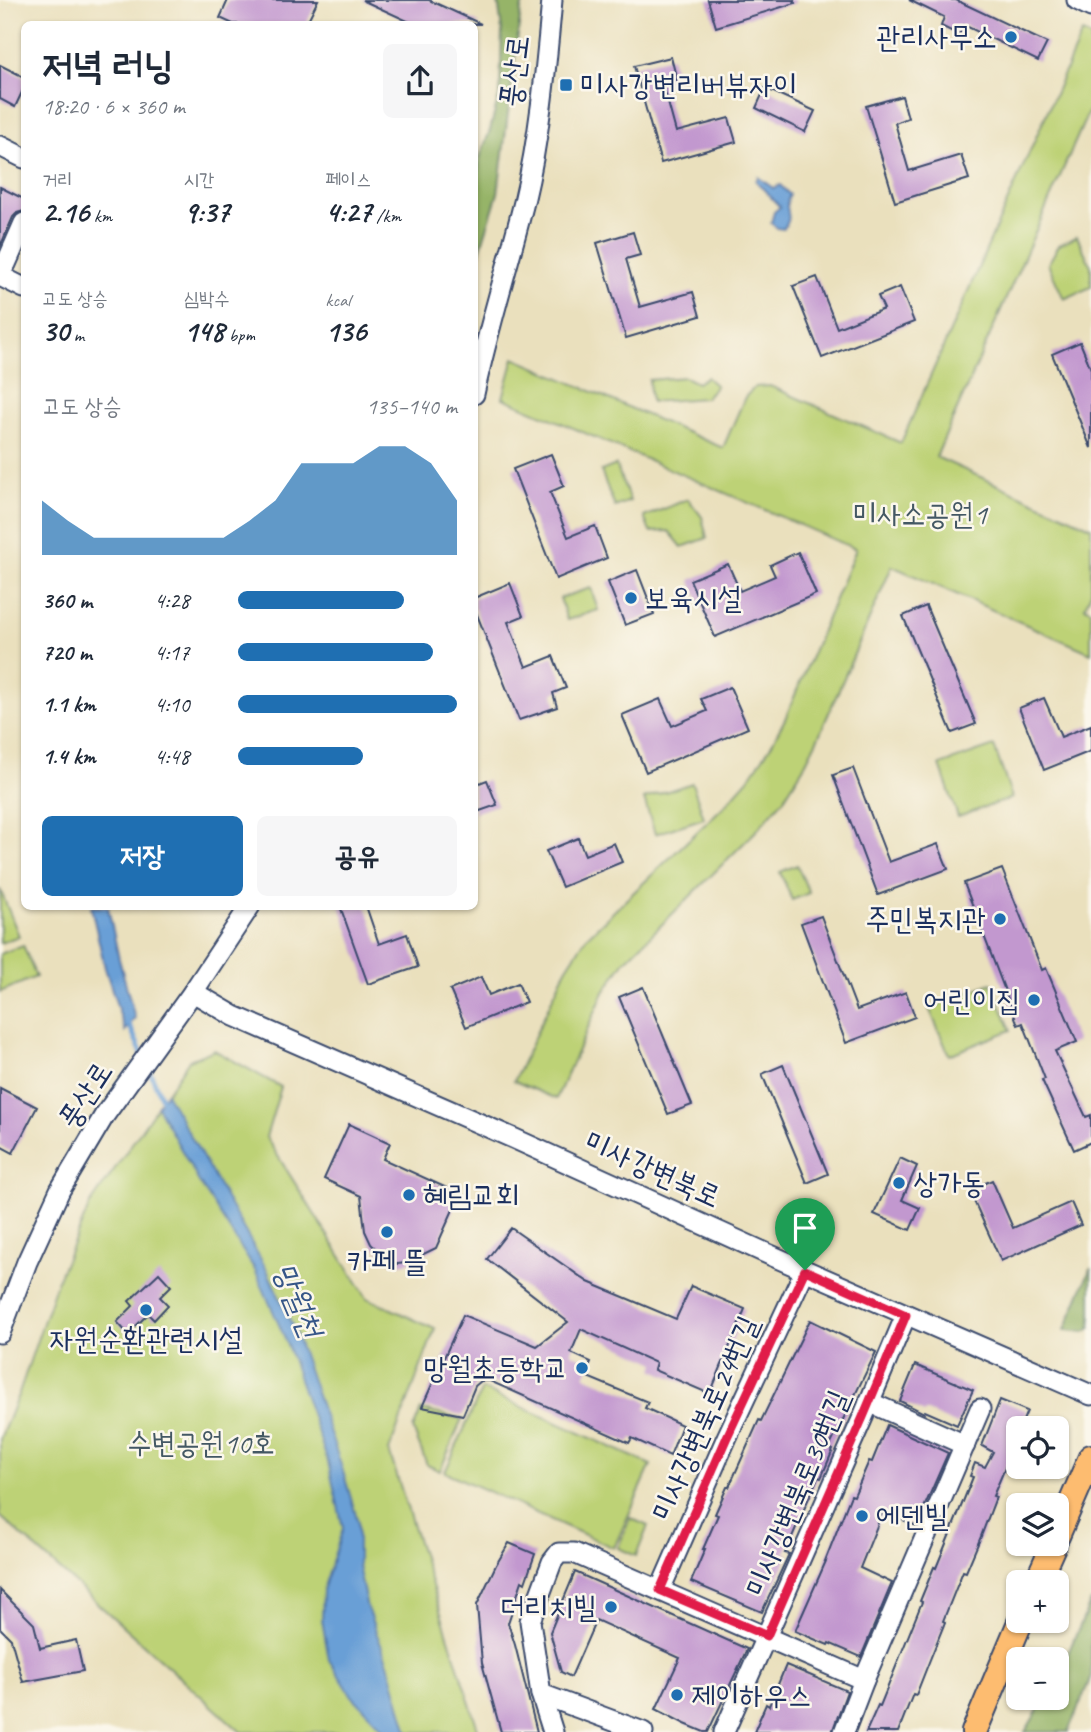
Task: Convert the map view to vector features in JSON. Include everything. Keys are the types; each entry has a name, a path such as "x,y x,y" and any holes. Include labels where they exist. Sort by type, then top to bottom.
{"main road":[{"path":"1069,1508 1091,1457"},
{"path":"974,1732 1016,1633"}],"street":[{"name":"풍산로","path":"478,358 525,200 536,138 552,0"},
{"path":"1077,0 1091,7"},
{"path":"0,146 21,156"},
{"path":"21,230 3,270 21,285"},
{"name":"풍산로","path":"0,1333 27,1262 60,1191 104,1116 193,992 247,910"},
{"name":"미사강변북로","path":"193,992 234,1016 1091,1395"},
{"name":"미사강변북로24번길","path":"660,1590 727,1437 805,1270"},
{"name":"미사강변북로30번길","path":"724,1732 906,1315"},
{"path":"869,1402 965,1445"},
{"path":"844,1732 980,1409"},
{"path":"553,1732 541,1694 530,1621 552,1562 559,1553 574,1553 864,1680"},
{"path":"541,1694 643,1732"}],"green space":[{"path":"498,0 524,0 498,193 478,257 479,160 500,92 502,31"},
{"name":"미사소공원1","path":"1082,33 1091,37 1091,106 936,457 1091,527 1091,592 1085,607 1091,610 1091,653 892,566 819,736 783,800 756,831 624,962 604,992 556,1099 514,1081 566,969 586,938 724,806 750,777 770,747 785,719 856,549 503,398 514,358 723,448 745,397 755,387 770,386 901,443"},
{"path":"1077,236 1091,266 1091,287 1064,299 1048,264 1059,245"},
{"path":"685,377 697,383 706,377 716,386 705,398 651,402 649,380"},
{"path":"616,465 630,501 615,507 601,471"},
{"path":"688,499 702,517 707,538 682,547 669,531 650,532 644,517"},
{"path":"591,588 598,610 567,620 560,598"},
{"path":"994,746 1012,798 958,817 940,765"},
{"path":"692,783 704,818 655,834 644,799"},
{"path":"797,865 809,893 792,900 780,872"},
{"path":"0,889 19,936 0,943"},
{"path":"23,945 36,977 0,992 0,954"},
{"path":"991,983 1011,1030 949,1055 929,1008"},
{"name":"수변공원10호","path":"214,1050 281,1087 266,1137 367,1298 435,1329 389,1451 479,1732 241,1732 0,1516 0,1439 19,1393 59,1276 90,1205 189,1060"},
{"path":"1091,1267 1091,1328 1085,1332 1065,1330"},
{"path":"482,1389 651,1465 614,1548 445,1472"},
{"path":"421,1410 462,1419 440,1471 427,1465 413,1429"},
{"path":"630,1518 648,1526 636,1556 618,1548"},
{"path":"1091,1601 1091,1677 1068,1732 1025,1732 1038,1710 1069,1710 1069,1651"}],"water":[{"path":"758,177 773,188 780,185 790,195 787,204 789,216 783,229 771,223 774,212 780,207 756,181"},
{"path":"92,910 109,910 135,1018 125,1031 105,968"},
{"name":"망월천","path":"166,1093 267,1270 295,1331 358,1522 358,1566 367,1608 388,1663 408,1732 386,1732 352,1696 329,1660 322,1620 323,1590 343,1528 328,1462 284,1336 255,1270 199,1182 157,1106"}],"building":[{"path":"228,0 318,0 308,21 226,21 220,18"},
{"path":"362,0 429,0 474,21 408,21"},
{"path":"708,0 794,0 795,3 716,27"},
{"path":"909,0 956,0 1047,43 1038,61 964,25 959,35 941,26 944,17"},
{"path":"671,57 677,80 663,84 676,132 729,118 736,142 661,163 634,66"},
{"path":"0,65 21,76 21,94 15,107 0,99"},
{"path":"765,88 815,111 805,132 756,108"},
{"path":"902,96 908,118 895,123 909,171 961,155 969,179 895,202 866,106"},
{"path":"0,187 21,198 21,212 13,217 0,247"},
{"path":"633,232 640,255 626,259 640,307 693,292 700,316 626,338 597,243"},
{"path":"817,277 837,328 884,309 878,296 900,287 914,322 822,358 793,286"},
{"path":"1080,342 1091,369 1091,448 1052,354"},
{"path":"551,454 564,486 550,492 568,537 595,526 607,558 556,579 513,469"},
{"path":"798,552 816,594 715,637 690,580 728,564 740,591 775,576 770,565"},
{"name":"보육시설","path":"637,570 654,614 625,625 608,582"},
{"path":"510,583 523,616 508,622 526,667 553,656 566,688 553,693 557,707 519,720 478,617 478,596"},
{"path":"926,606 976,724 952,733 903,616"},
{"path":"730,687 748,728 646,772 622,715 660,699 672,726 707,711 701,699"},
{"path":"1044,698 1061,737 1091,725 1091,751 1044,770 1019,708"},
{"path":"853,768 889,862 938,844 948,869 878,895 833,775"},
{"path":"487,780 497,805 478,812 478,783"},
{"path":"578,838 585,855 614,843 622,862 562,887 546,851"},
{"path":"1002,869 1042,970 1046,968 1077,1042 1055,1051 1086,1117 1091,1115 1091,1142 1074,1150 1042,1080 1045,1079 1023,1023 1018,1025 964,883"},
{"path":"341,910 367,910 379,944 407,934 418,967 368,984"},
{"path":"821,916 857,1010 906,992 915,1017 846,1043 801,923"},
{"path":"481,977 489,995 518,983 526,1002 466,1027 450,990"},
{"path":"643,987 692,1105 668,1114 619,997"},
{"path":"783,1065 828,1174 807,1183 762,1074"},
{"path":"0,1088 37,1107 13,1153 0,1146"},
{"name":"혜림교회","path":"349,1124 390,1143 383,1159 460,1194 436,1248 405,1263 390,1262 371,1244 365,1231 361,1196 324,1179"},
{"name":"상가동","path":"900,1158 917,1166 902,1200 920,1208 910,1230 874,1214"},
{"path":"992,1180 1013,1228 1071,1202 1081,1225 1001,1261 969,1190"},
{"path":"511,1228 588,1282 676,1319 691,1286 745,1309 710,1394 654,1370 656,1363 581,1329 571,1353 591,1362 585,1376 648,1402 645,1408 682,1425 670,1456 632,1438 629,1443 490,1381 481,1381 475,1386 463,1415 422,1407 463,1315 537,1346 568,1322 487,1259"},
{"name":"자원순환관련시설","path":"159,1273 171,1286 160,1297 168,1305 154,1320 148,1314 128,1334 117,1322 133,1306 129,1301"},
{"path":"810,1320 876,1352 829,1448 833,1450 821,1478 818,1477 785,1553 789,1554 762,1612 691,1582 727,1487"},
{"path":"915,1365 973,1390 957,1425 900,1401"},
{"path":"1000,1400 1027,1411 1025,1416 1006,1416 1006,1466 993,1496 996,1497 966,1572 963,1571 916,1695 913,1694 898,1732 866,1732 878,1705 880,1706 922,1602 920,1601 956,1519 973,1477 970,1476 975,1463 985,1467 993,1452 982,1446"},
{"path":"887,1425 948,1453 916,1526 883,1511 860,1568 892,1583 861,1657 795,1631 851,1495 854,1496 869,1461 872,1462"},
{"path":"509,1543 535,1554 525,1583 522,1581 508,1623 537,1732 501,1732 482,1663 477,1605"},
{"path":"575,1572 747,1649 708,1732 656,1709 680,1658 596,1620 571,1677 561,1672 550,1632"},
{"path":"0,1590 34,1624 40,1648 76,1640 83,1671 23,1682 11,1639 0,1628"},
{"path":"786,1665 847,1691 832,1732 754,1732 766,1704 769,1706"}],"waterway":[{"name":"망월천","path":"127,1020 143,1056"},
{"name":"망월천","path":"147,1065 164,1104"}],"place":[{"name":"관리사무소","path":"1011,37"},
{"name":"미사강변리버뷰자이","path":"566,85"},
{"name":"보육시설","path":"631,598"},
{"name":"주민복지관","path":"1000,919"},
{"name":"어린이집","path":"1034,1000"},
{"name":"상가동","path":"899,1183"},
{"name":"혜림교회","path":"409,1195"},
{"name":"카페 뜰","path":"387,1232"},
{"name":"자원순환관련시설","path":"146,1310"},
{"name":"망월초등학교","path":"582,1368"},
{"name":"에덴빌","path":"862,1516"},
{"name":"더리치빌","path":"611,1607"},
{"name":"제이하우스","path":"677,1695"}],"route":[{"path":"805,1270 906,1315 767,1636 660,1590 727,1437 805,1270"}]}
